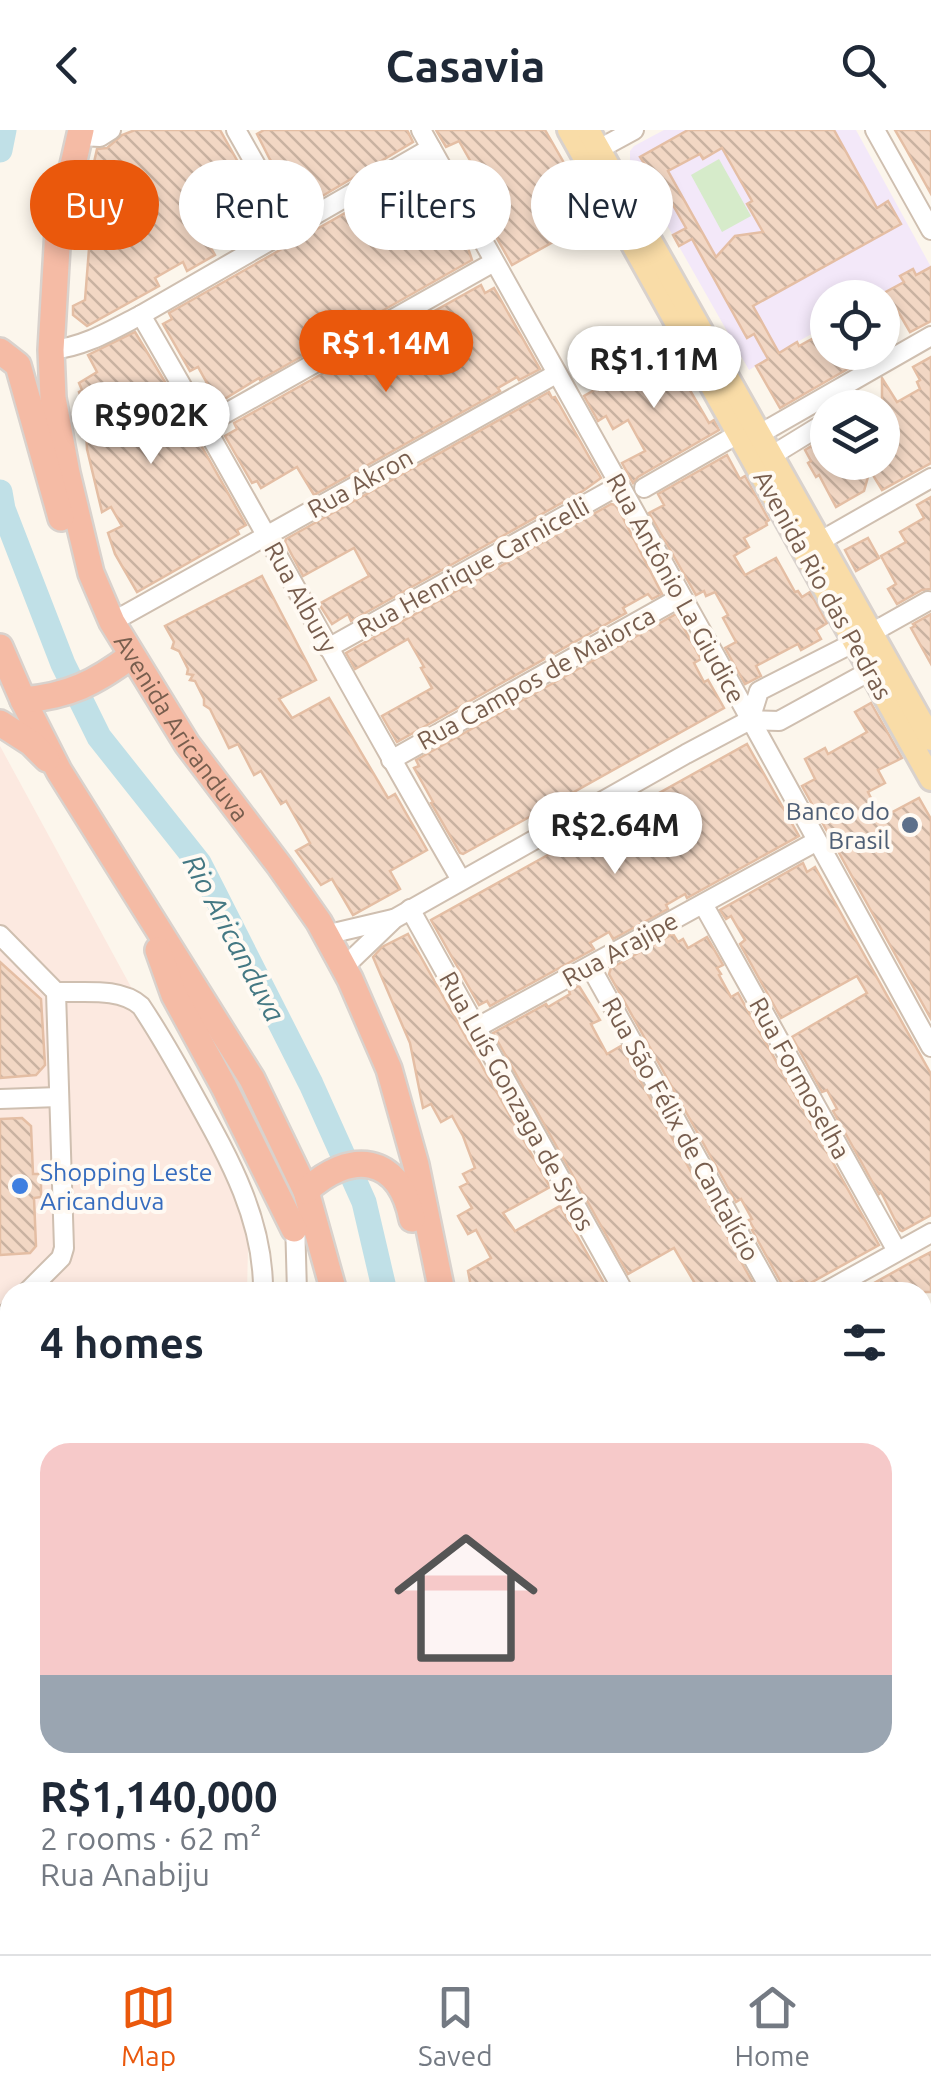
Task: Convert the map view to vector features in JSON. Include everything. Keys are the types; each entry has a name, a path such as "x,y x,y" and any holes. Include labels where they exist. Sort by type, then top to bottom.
{"highway":[{"name":"Avenida Aricanduva","path":"81,133 58,230 53,398 66,473 92,573 112,622 186,744 280,865 344,967 389,1069 416,1165 440,1282"},
{"path":"9,358 71,554 92,573"},
{"path":"0,647 58,771 252,1079 311,1186 332,1282"},
{"path":"24,699 77,690 131,656"},
{"path":"0,723 30,743 58,771"},
{"path":"152,921 155,942 174,994 294,1229"},
{"path":"311,1186 350,1166 368,1165 396,1179 405,1192 423,1282"}],"main road":[{"name":"Avenida Rio das Pedras","path":"569,130 590,146 878,667 931,778"},
{"name":"Avenida Rio das Pedras","path":"748,434 770,456 811,546"},
{"name":"Avenida Rio das Pedras","path":"878,667 931,739"}],"street":[{"path":"81,133 100,137 111,130"},
{"path":"236,130 253,160"},
{"name":"Rua Antônio La Giudice","path":"420,130 931,1047"},
{"path":"590,146 634,130"},
{"path":"876,130 931,230"},
{"path":"324,208 431,148"},
{"path":"52,350 92,340 252,250"},
{"path":"205,425 494,262"},
{"name":"Rua Albury","path":"141,315 461,880"},
{"path":"644,488 931,336"},
{"name":"Rua Akron","path":"112,622 556,374"},
{"path":"770,456 810,432"},
{"path":"811,546 931,478"},
{"name":"Rua Henrique Carnicelli","path":"328,648 618,486"},
{"name":"Rua Campos de Maiorca","path":"390,760 681,596"},
{"path":"750,720 759,690 928,601"},
{"path":"344,967 402,914 461,880 750,720 779,721 878,667"},
{"name":"Rua Arajipe","path":"476,1028 816,842"},
{"name":"Rua Formoselha","path":"703,904 897,1251"},
{"path":"326,935 402,914"},
{"name":"Rua Luís Gonzaga de Sylos","path":"402,914 476,1028 618,1282"},
{"path":"0,935 56,992 64,1248 61,1258 37,1282"},
{"name":"Rua São Félix de Cantalício","path":"590,966 766,1282"},
{"path":"56,992 110,994 127,997 141,1006 210,1124 244,1193 262,1259 263,1282"},
{"path":"0,1099 59,1096"},
{"path":"296,1282 296,1212 311,1186"},
{"path":"843,1282 931,1233"}],"shaded area":[{"path":"664,130 856,130 931,267 900,284 900,280 810,280 810,335 749,370 673,236 673,160 630,160 634,146"},
{"path":"0,746 249,1204 247,1282 0,1282"}],"green space":[{"path":"719,159 751,216 722,232 691,175"}],"building":[{"path":"135,130 220,130 237,160 179,160 179,250 212,250 215,255 187,271 183,262 155,278 159,286 87,326 73,315 73,306 85,300 89,250 159,250 159,160 95,160 97,149 107,148"},
{"path":"264,130 407,130 413,142 383,160 344,160 344,183 324,195 324,160 270,160 257,134"},
{"path":"436,130 545,130 562,160 531,160 531,250 539,250 512,265 504,250 511,250 511,160 470,160 459,141 446,147"},
{"path":"688,130 834,130 877,208 888,201 901,224 753,306 779,353 797,342 799,346 810,340 810,370 846,370 780,408 756,366 768,359 754,334 747,338 692,239 679,246 673,235 686,228 673,205 673,180 716,257 735,236 763,232 747,204 752,201 722,148 673,168 673,160 640,157"},
{"path":"895,130 931,130 931,194 906,149"},
{"path":"344,214 344,250 469,250 472,260 218,403 198,367 190,371 163,324 172,319 169,313 280,250 324,250 324,225"},
{"path":"931,267 931,321 910,332 900,315 900,284 904,282 900,276 913,269 916,275"},
{"path":"481,285 485,293 494,288 540,369 519,380 517,377 498,388 500,391 314,495 297,467 261,488 257,481 252,483 225,436 237,429 234,423"},
{"path":"135,332 246,525 237,530 239,534 137,592 108,533 122,526 111,507 102,512 87,449 85,407 79,392 79,383 97,372 88,355"},
{"path":"672,346 692,385 688,387 709,423 714,420 719,430 633,483 622,463 645,451 628,420 613,429 606,416 598,421 584,396 641,364 642,367"},
{"path":"931,357 931,463 882,490 876,480 900,480 900,400 920,389 913,367"},
{"path":"549,392 601,478 351,621 348,614 332,624 319,604 369,576 354,548 303,576 286,539"},
{"path":"727,455 740,479 745,476 769,520 744,538 749,547 734,556 745,575 776,558 795,592 802,597 810,592 827,623 816,630 821,639 801,650 798,644 756,666 761,676 745,684 725,648 736,642 723,618 728,615 715,592 696,595 649,513 664,505 658,494"},
{"path":"822,480 867,480 864,491 836,507"},
{"path":"931,497 931,589 897,604 888,589 896,584 881,556 906,542 900,532 924,518 917,505"},
{"path":"611,504 616,505 662,594 652,599 648,594 623,608 626,613 397,742 382,716 432,688 408,639 355,669 346,653"},
{"path":"868,538 879,558 856,571 845,550"},
{"path":"262,576 316,680 279,699 292,718 329,698 388,798 395,794 427,850 390,871 400,889 353,915 332,879 321,885 296,851 310,843 286,801 281,804 261,771 254,775 238,744 229,748 195,681 190,680 193,675 187,674 179,651 172,648 174,642 165,626"},
{"path":"676,614 701,659 694,663 724,708 460,853 414,768 419,766 416,760"},
{"path":"931,614 931,664 911,628"},
{"path":"871,703 902,758 878,770 885,783 868,792 881,818 919,798 931,819 931,1019 802,786 815,779 805,759 825,748 828,754 867,732 855,712"},
{"path":"747,744 799,836 687,898 685,894 666,905 668,909 613,939 609,932 590,943 594,949 490,1006 487,1001 479,1005 431,920"},
{"path":"803,863 807,872 815,867 931,1074 931,1215 902,1231 833,1111 837,1109 827,1090 822,1092 792,1037 867,993 857,976 781,1018 740,944 745,940 731,916 726,919 720,910"},
{"path":"408,934 550,1187 503,1213 515,1231 560,1206 603,1282 470,1282 468,1271 491,1258 476,1230 468,1234 458,1216 472,1208 460,1187 468,1183 463,1174 475,1168 452,1116 441,1122 431,1104 423,1108 410,1043 373,957 382,947"},
{"path":"673,934 678,942 683,939 688,948 707,937 723,965 717,968 731,997 738,993 879,1245 812,1282 781,1282 752,1230 752,1219 741,1199 736,1202 609,974 611,968"},
{"path":"0,962 41,999 45,1065 36,1075 0,1078"},
{"path":"579,986 600,1020 591,1024 607,1054 621,1046 752,1282 694,1282 674,1248 628,1274 493,1033 546,1004 548,1007"},
{"name":"Shopping Leste Aricanduva","path":"22,1118 31,1126 33,1174 41,1174 41,1197 34,1198 36,1246 30,1253 0,1255 0,1119"},
{"path":"931,1252 931,1282 876,1282"}],"waterway":[{"name":"Rio Aricanduva","path":"0,150 4,130"},
{"name":"Rio Aricanduva","path":"0,492 3,509 63,664 99,737 199,863 311,1084 364,1202 383,1282"}],"place":[{"name":"Banco do Brasil","path":"910,825"},
{"name":"Shopping Leste Aricanduva","path":"20,1186"}]}
